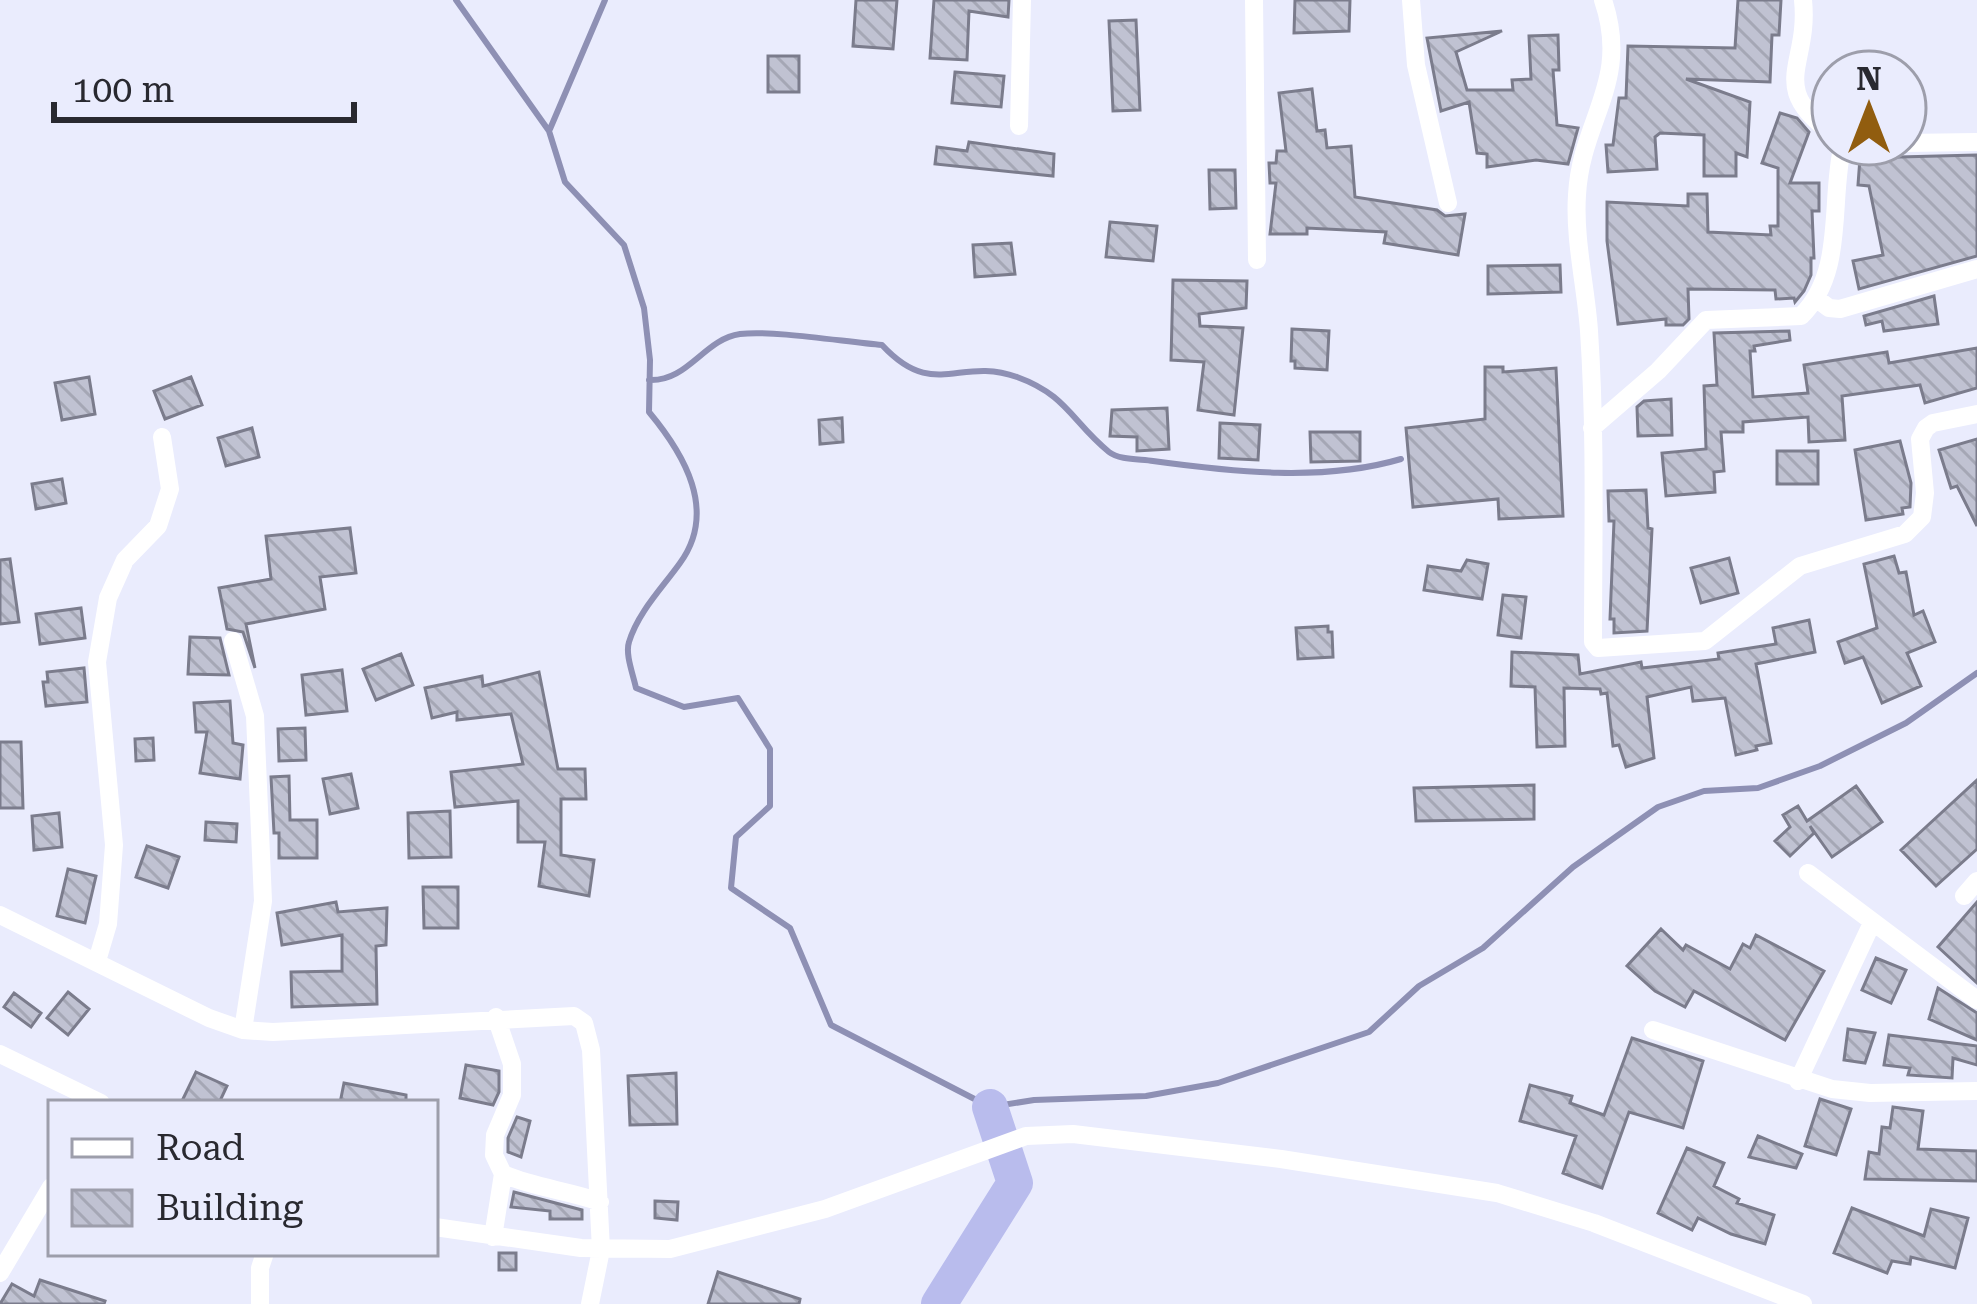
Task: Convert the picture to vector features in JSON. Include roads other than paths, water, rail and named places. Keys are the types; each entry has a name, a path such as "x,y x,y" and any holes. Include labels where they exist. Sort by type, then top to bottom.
{"street":[{"path":"1019,126 1022,0"},
{"path":"1254,0 1258,260"},
{"path":"1412,0 1416,65 1448,202"},
{"path":"1603,0 1614,42 1612,69 1576,194 1589,335 1594,642 1598,648 1706,641 1788,572 1811,560 1905,534 1922,517 1925,493 1920,439 1926,428 1977,414"},
{"path":"1803,0 1804,38 1793,88 1798,103 1809,113"},
{"path":"1929,143 1977,142"},
{"path":"1592,428 1658,371 1706,320 1801,316 1817,299 1827,275 1838,168"},
{"path":"1817,299 1829,308 1852,307 1977,269"},
{"path":"97,961 108,924 114,845 97,662 108,598 125,560 158,526 170,489 162,437"},
{"path":"233,641 254,716 263,901 243,1030"},
{"path":"1808,873 1977,1000"},
{"path":"0,915 209,1018 243,1030 574,1016 584,1023 591,1050 600,1202 602,1250 590,1304"},
{"path":"1798,1081 1872,923"},
{"path":"494,1237 503,1174 494,1145 512,1095 512,1064 496,1017"},
{"path":"1653,1030 1798,1081 1870,1093 1977,1091"},
{"path":"0,1054 95,1100"},
{"path":"438,1228 602,1250 670,1250 825,1209 1026,1136 1073,1134 1260,1156 1497,1193 1594,1222 1792,1302"},
{"path":"503,1174 536,1188 570,1191 600,1202"},
{"path":"0,1273 48,1192"},
{"path":"260,1304 264,1256"}],"waterway":[{"path":"456,0 549,131 565,182 624,245 644,308 649,412 684,465 696,503 696,523 680,563 638,620 629,642 629,658 636,688 684,707 738,698 770,749 770,806 736,837 731,888 790,928 831,1025 990,1107 1034,1100 1146,1096 1218,1083 1369,1032 1419,986 1483,948 1573,867 1658,807 1704,791 1758,788 1820,766 1906,723 1977,673"},
{"path":"550,129 605,0"},
{"path":"649,380 675,374 727,337 810,337 882,345 900,362 932,374 979,371 1017,377 1047,392 1096,441 1124,458 1278,473 1341,471 1401,459"},
{"path":"939,1304 1015,1183 990,1107"}]}
